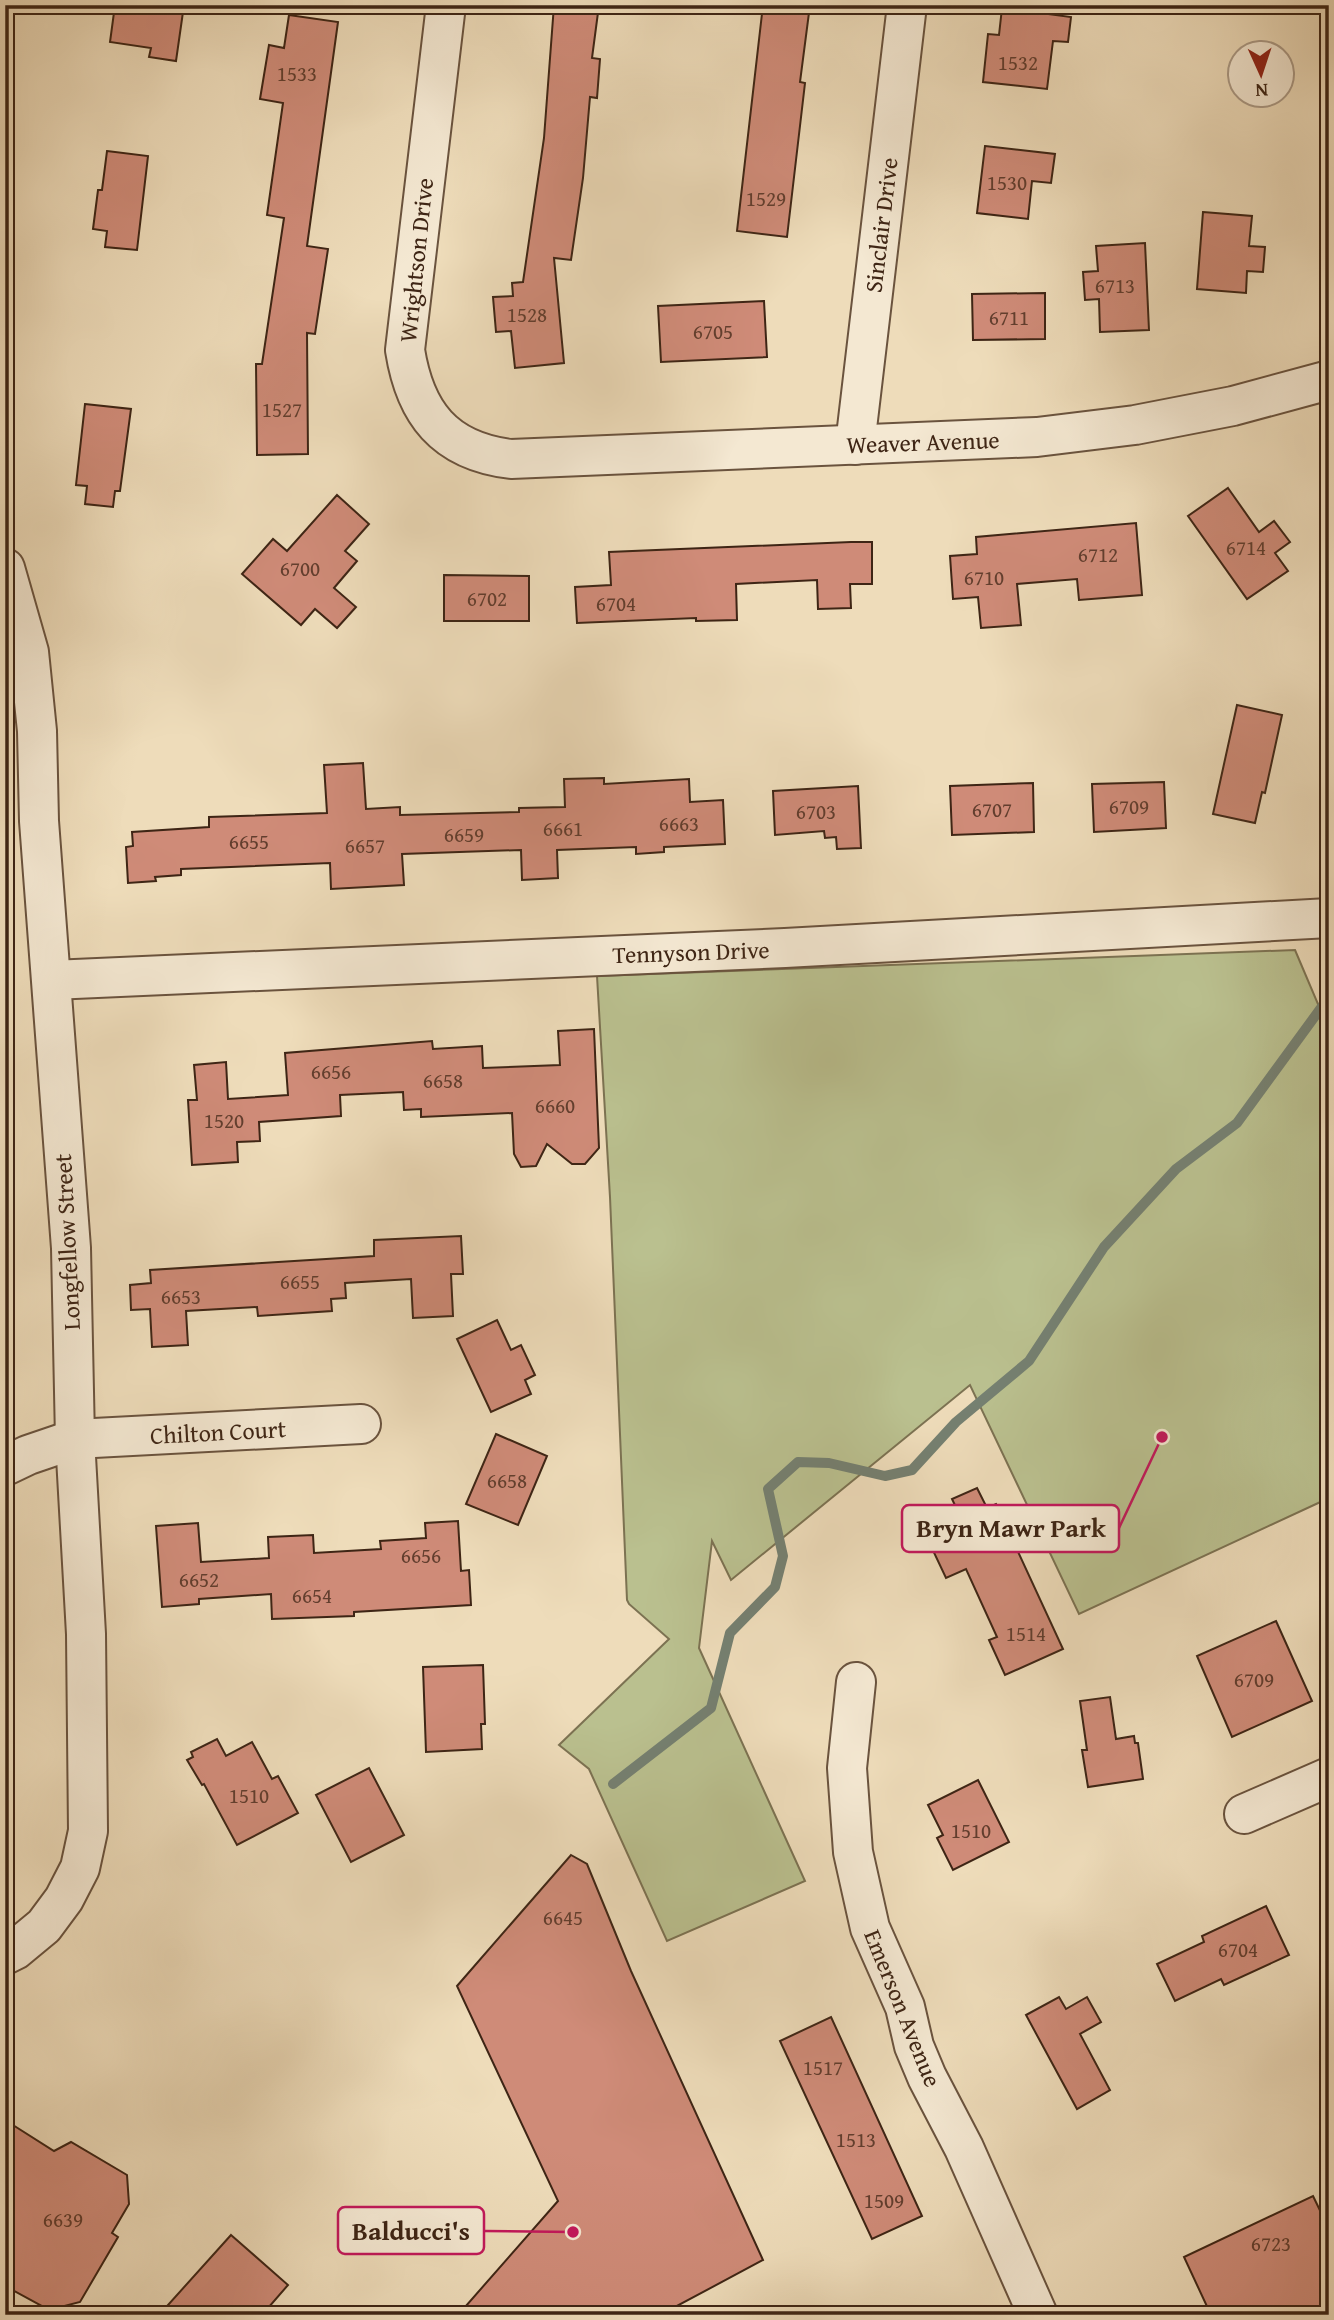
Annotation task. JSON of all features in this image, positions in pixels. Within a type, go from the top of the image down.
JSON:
[{"type":"street","name":"Wrightson Drive","points":[[446,5],[405,350],[410,380],[422,408],[441,430],[466,447],[495,457],[511,459]]},
{"type":"street","name":"Sinclair Drive","points":[[855,445],[907,5]]},
{"type":"street","name":"Weaver Avenue","points":[[511,459],[1037,437],[1135,425],[1233,406],[1329,380]]},
{"type":"street","name":"Longfellow Street","points":[[5,568],[29,652],[37,731],[39,821],[71,1248],[75,1439],[86,1633],[88,1831],[80,1868],[64,1899],[44,1926],[5,1955]]},
{"type":"street","name":"Tennyson Drive","points":[[52,980],[773,949],[1329,918]]},
{"type":"street","name":"Chilton Court","points":[[13,1453],[75,1439],[361,1424]]},
{"type":"street","name":"Emerson Avenue","points":[[856,1682],[847,1768],[853,1852],[870,1928],[905,2007],[914,2046],[964,2148],[1038,2315]]},
{"type":"street","points":[[1244,1814],[1329,1777]]},
{"type":"green space","points":[[1295,950],[1329,1030],[1329,1498],[1079,1614],[970,1385],[731,1580],[712,1541],[699,1648],[805,1881],[667,1941],[589,1769],[559,1745],[669,1639],[627,1600],[610,1197],[597,976]]},
{"type":"building","points":[[115,5],[184,5],[176,61],[149,57],[151,48],[110,42]]},
{"type":"building","points":[[554,5],[599,5],[592,58],[600,59],[597,98],[590,97],[583,178],[571,260],[554,258],[564,363],[515,368],[511,331],[496,332],[493,297],[513,296],[512,283],[523,282],[544,138]]},
{"type":"building","points":[[763,5],[810,5],[800,82],[805,83],[787,237],[737,231]]},
{"type":"building","points":[[1002,8],[1071,17],[1068,42],[1053,41],[1047,89],[983,82],[988,34],[999,35]]},
{"type":"building","points":[[289,15],[338,22],[307,246],[328,249],[315,334],[307,333],[308,454],[257,455],[256,364],[262,364],[284,218],[267,215],[283,103],[260,99],[269,45],[284,48]]},
{"type":"building","points":[[985,146],[1055,154],[1051,183],[1032,181],[1028,219],[977,213]]},
{"type":"building","points":[[107,151],[148,156],[137,250],[105,247],[107,231],[93,229]]},
{"type":"building","points":[[1203,212],[1252,216],[1249,246],[1265,247],[1263,272],[1247,271],[1246,293],[1197,289]]},
{"type":"building","points":[[1145,243],[1149,330],[1100,332],[1099,299],[1085,300],[1083,272],[1098,271],[1096,246]]},
{"type":"building","points":[[1045,293],[1045,339],[973,340],[972,294]]},
{"type":"building","points":[[764,301],[767,357],[661,362],[658,306]]},
{"type":"building","points":[[85,404],[131,409],[120,491],[115,491],[113,507],[85,504],[87,486],[76,485]]},
{"type":"building","points":[[1228,488],[1259,532],[1274,521],[1290,542],[1275,553],[1288,571],[1247,599],[1188,516]]},
{"type":"building","points":[[337,495],[369,524],[345,551],[357,561],[334,588],[356,607],[337,628],[315,609],[301,625],[242,574],[273,539],[287,551]]},
{"type":"building","points":[[1136,523],[1142,595],[1079,600],[1077,579],[1017,584],[1021,625],[981,628],[978,597],[953,599],[950,556],[977,554],[976,537]]},
{"type":"building","points":[[872,542],[872,584],[850,584],[851,608],[818,609],[817,580],[736,584],[737,620],[696,621],[696,618],[577,623],[575,587],[611,585],[609,552]]},
{"type":"building","points":[[444,575],[529,576],[529,621],[444,621]]},
{"type":"building","points":[[1237,705],[1282,715],[1265,793],[1262,792],[1255,823],[1213,814]]},
{"type":"building","points":[[363,763],[366,809],[400,807],[400,815],[519,812],[519,808],[565,807],[564,779],[604,778],[604,784],[689,779],[690,802],[723,800],[725,844],[664,847],[664,852],[636,854],[636,847],[557,850],[558,878],[522,880],[521,850],[402,854],[404,885],[331,889],[330,863],[181,869],[181,875],[155,877],[156,881],[128,883],[126,847],[133,846],[132,832],[209,827],[209,817],[327,813],[324,765]]},
{"type":"building","points":[[1164,782],[1166,828],[1094,832],[1092,784]]},
{"type":"building","points":[[1033,783],[1034,832],[952,835],[950,786]]},
{"type":"building","points":[[858,786],[861,848],[837,849],[836,837],[825,838],[824,831],[775,835],[773,791]]},
{"type":"building","points":[[594,1029],[599,1148],[585,1164],[572,1164],[547,1144],[536,1166],[521,1167],[514,1154],[512,1113],[421,1117],[421,1109],[404,1110],[403,1092],[340,1095],[341,1116],[259,1122],[260,1141],[237,1142],[238,1162],[192,1165],[188,1100],[197,1100],[194,1065],[226,1062],[228,1099],[288,1095],[285,1053],[432,1041],[433,1049],[482,1046],[483,1068],[560,1065],[558,1031]]},
{"type":"building","points":[[461,1236],[463,1274],[451,1274],[453,1316],[413,1318],[411,1279],[345,1283],[346,1298],[331,1299],[332,1311],[258,1316],[257,1307],[186,1311],[188,1345],[152,1347],[150,1309],[131,1310],[130,1285],[151,1283],[150,1270],[374,1256],[374,1240]]},
{"type":"building","points":[[497,1320],[511,1350],[521,1345],[535,1375],[525,1380],[531,1394],[491,1412],[457,1339]]},
{"type":"building","points":[[496,1434],[547,1456],[518,1525],[466,1504]]},
{"type":"building","points":[[977,1488],[987,1508],[996,1504],[1063,1649],[1005,1675],[989,1640],[997,1637],[966,1569],[946,1578],[929,1542],[950,1533],[947,1526],[962,1520],[952,1499]]},
{"type":"building","points":[[458,1521],[461,1571],[469,1570],[471,1605],[354,1612],[354,1616],[272,1619],[271,1594],[199,1599],[199,1604],[162,1607],[156,1526],[198,1523],[201,1562],[269,1558],[268,1537],[313,1535],[314,1553],[381,1549],[380,1541],[426,1538],[425,1523]]},
{"type":"building","points":[[1276,1621],[1312,1701],[1232,1737],[1197,1656]]},
{"type":"building","points":[[483,1665],[485,1724],[481,1724],[482,1749],[426,1752],[423,1667]]},
{"type":"building","points":[[1110,1697],[1116,1739],[1134,1736],[1135,1743],[1138,1743],[1143,1779],[1088,1787],[1082,1750],[1087,1750],[1080,1701]]},
{"type":"building","points":[[217,1739],[226,1756],[252,1742],[272,1779],[278,1776],[298,1813],[237,1845],[204,1784],[202,1785],[187,1760],[193,1757],[191,1752]]},
{"type":"building","points":[[369,1768],[404,1835],[351,1862],[316,1795]]},
{"type":"building","points":[[978,1780],[1009,1842],[953,1870],[937,1838],[943,1835],[928,1805]]},
{"type":"building","points":[[571,1855],[587,1864],[631,1971],[763,2260],[660,2315],[458,2315],[558,2201],[457,1986]]},
{"type":"building","points":[[1266,1906],[1289,1955],[1224,1985],[1221,1979],[1175,2001],[1157,1964],[1204,1942],[1202,1936]]},
{"type":"building","points":[[1059,1997],[1066,2009],[1087,1997],[1101,2022],[1080,2034],[1110,2090],[1077,2109],[1026,2015]]},
{"type":"building","points":[[831,2017],[922,2216],[872,2239],[780,2041]]},
{"type":"building","points":[[5,2120],[54,2151],[71,2142],[127,2175],[129,2204],[112,2233],[118,2237],[80,2302],[49,2310],[5,2286]]},
{"type":"building","points":[[1313,2196],[1329,2229],[1329,2315],[1211,2315],[1184,2257]]},
{"type":"building","points":[[231,2235],[288,2285],[262,2315],[159,2315]]},
{"type":"waterway","points":[[613,1784],[711,1708],[730,1633],[775,1587],[783,1556],[768,1489],[798,1462],[829,1463],[885,1476],[912,1470],[956,1422],[1029,1361],[1104,1247],[1176,1169],[1237,1123],[1329,997]]},
{"type":"place","name":"Bryn Mawr Park","points":[[1162,1437]]},
{"type":"place","name":"Balducci's","points":[[573,2232]]}]
